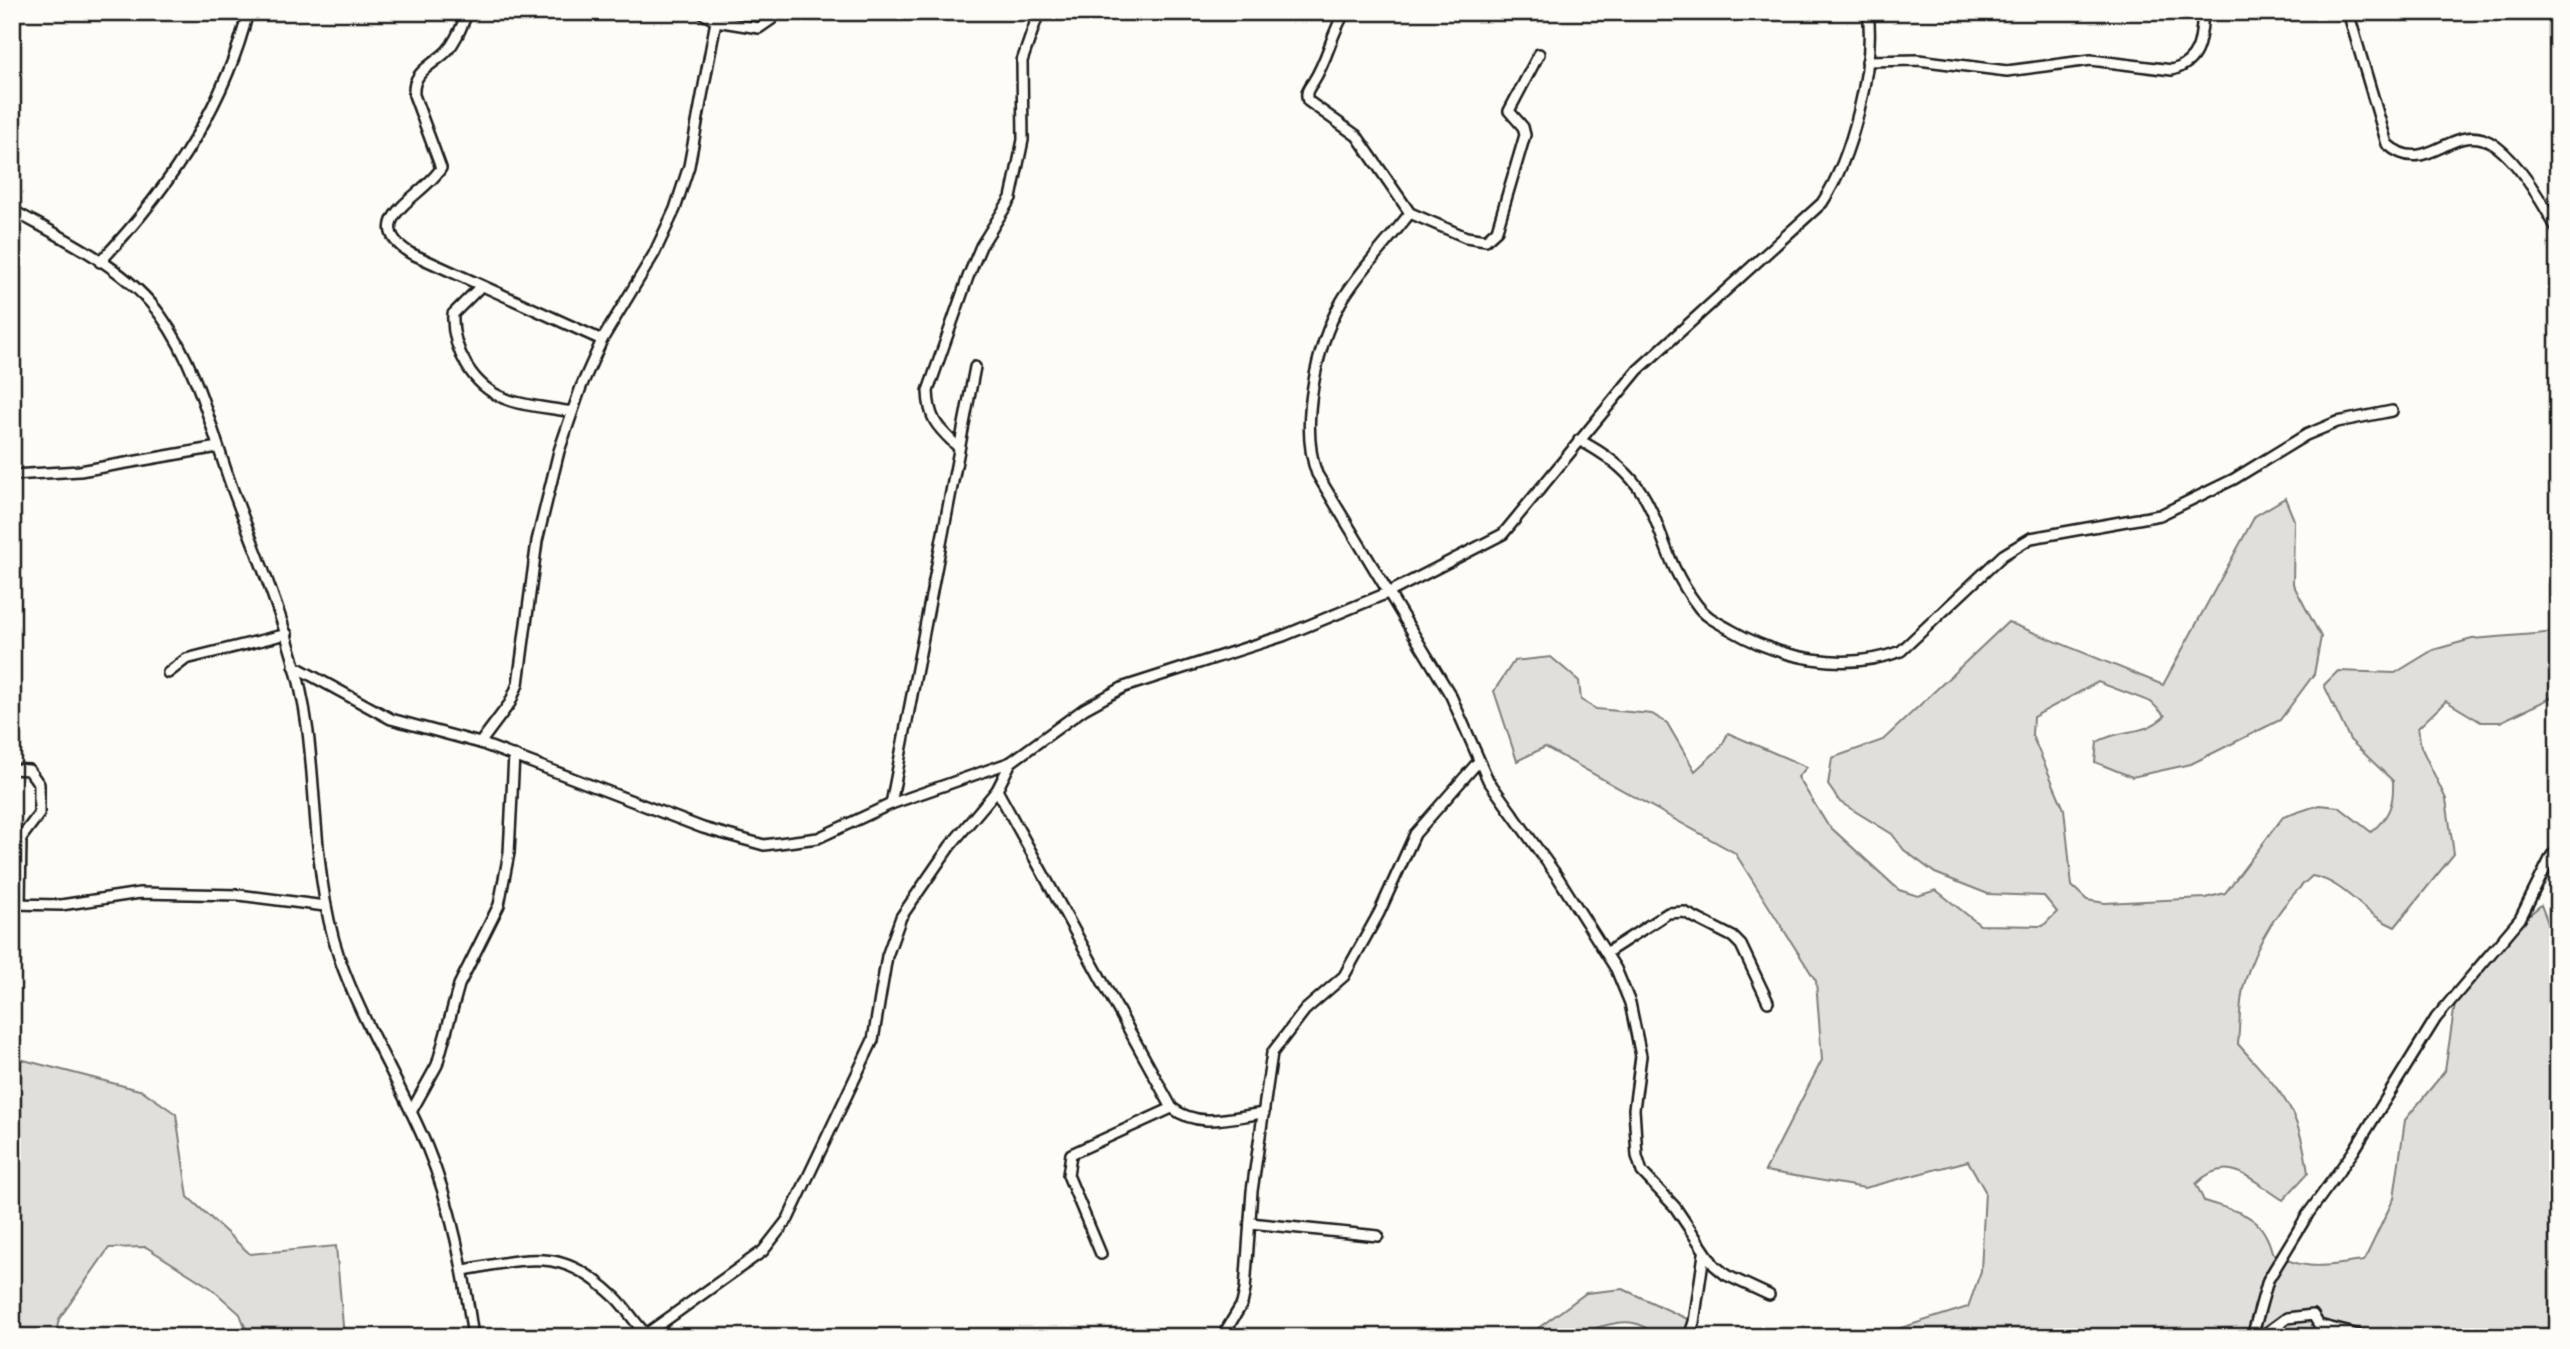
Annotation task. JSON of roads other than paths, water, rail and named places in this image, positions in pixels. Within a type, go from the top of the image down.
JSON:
[{"type":"street","points":[[100,262],[156,198],[184,157],[216,102],[248,12]]},
{"type":"street","points":[[700,12],[716,20],[759,28],[772,19],[774,12]]},
{"type":"street","points":[[960,449],[934,424],[928,411],[928,391],[976,256],[1011,198],[1023,140],[1022,61],[1039,12]]},
{"type":"street","points":[[1345,12],[1335,28],[1326,60],[1306,97],[1325,115],[1357,136],[1410,213],[1466,236],[1486,240],[1492,236],[1524,145],[1523,127],[1509,111],[1539,54]]},
{"type":"street","points":[[294,666],[391,719],[480,743],[703,828],[764,845],[818,838],[891,804],[1011,762],[1084,709],[1124,687],[1283,636],[1390,592],[1503,534],[1637,370],[1822,203],[1836,182],[1842,165],[1867,61],[1868,12]]},
{"type":"street","points":[[1867,61],[1918,60],[2007,71],[2091,60],[2172,70],[2184,67],[2194,58],[2201,37],[2203,12]]},
{"type":"street","points":[[2348,12],[2387,144],[2408,157],[2422,155],[2470,138],[2484,139],[2500,149],[2514,164],[2558,231]]},
{"type":"street","points":[[466,16],[446,52],[413,83],[414,95],[441,168],[396,214],[390,226],[390,236],[395,244],[410,253],[602,340]]},
{"type":"street","points":[[480,743],[510,703],[518,684],[546,494],[572,412],[602,340],[654,254],[675,209],[689,166],[716,20]]},
{"type":"street","points":[[12,210],[134,285],[160,315],[181,349],[198,387],[288,634],[307,729],[325,905],[344,970],[411,1112],[443,1190],[464,1270],[473,1337]]},
{"type":"street","points":[[1410,213],[1342,300],[1324,341],[1308,418],[1308,441],[1317,474],[1451,696],[1478,762],[1507,809],[1557,876],[1606,953],[1630,1003],[1641,1056],[1634,1109],[1639,1165],[1675,1207],[1704,1254],[1726,1275],[1769,1295]]},
{"type":"street","points":[[481,287],[453,314],[453,326],[461,357],[478,383],[490,394],[506,400],[572,412]]},
{"type":"street","points":[[891,804],[975,366]]},
{"type":"street","points":[[1579,440],[1610,457],[1638,484],[1649,500],[1682,580],[1698,607],[1710,619],[1752,642],[1797,656],[1834,661],[1887,656],[1901,650],[2003,555],[2031,538],[2160,515],[2234,479],[2305,435],[2337,422],[2392,411]]},
{"type":"street","points":[[12,475],[80,471],[218,447]]},
{"type":"street","points":[[168,673],[186,659],[288,634]]},
{"type":"street","points":[[411,1112],[437,1065],[458,985],[499,905],[509,853],[514,755]]},
{"type":"street","points":[[464,1270],[523,1259],[550,1260],[572,1265],[594,1279],[618,1300],[645,1336],[763,1251],[788,1219],[873,1040],[887,956],[901,916],[950,846],[997,790],[1011,762]]},
{"type":"street","points":[[1222,1337],[1242,1304],[1269,1062],[1277,1044],[1305,1010],[1344,976],[1379,913],[1415,834],[1478,762]]},
{"type":"street","points":[[12,769],[29,770],[39,784],[39,814],[21,838],[16,904],[61,905],[140,893],[239,895],[325,905]]},
{"type":"street","points":[[997,790],[1172,1108],[1185,1117],[1203,1121],[1264,1112]]},
{"type":"street","points":[[2252,1337],[2268,1280],[2308,1214],[2353,1152],[2436,1018],[2520,919],[2552,855],[2558,851]]},
{"type":"street","points":[[1606,953],[1668,913],[1684,912],[1733,937],[1741,945],[1768,1002]]},
{"type":"street","points":[[1101,1254],[1068,1175],[1071,1154],[1172,1108]]},
{"type":"street","points":[[1250,1223],[1378,1236]]},
{"type":"street","points":[[1689,1337],[1704,1254]]},
{"type":"street","points":[[2261,1337],[2287,1318],[2313,1315],[2319,1325],[2367,1337]]}]
